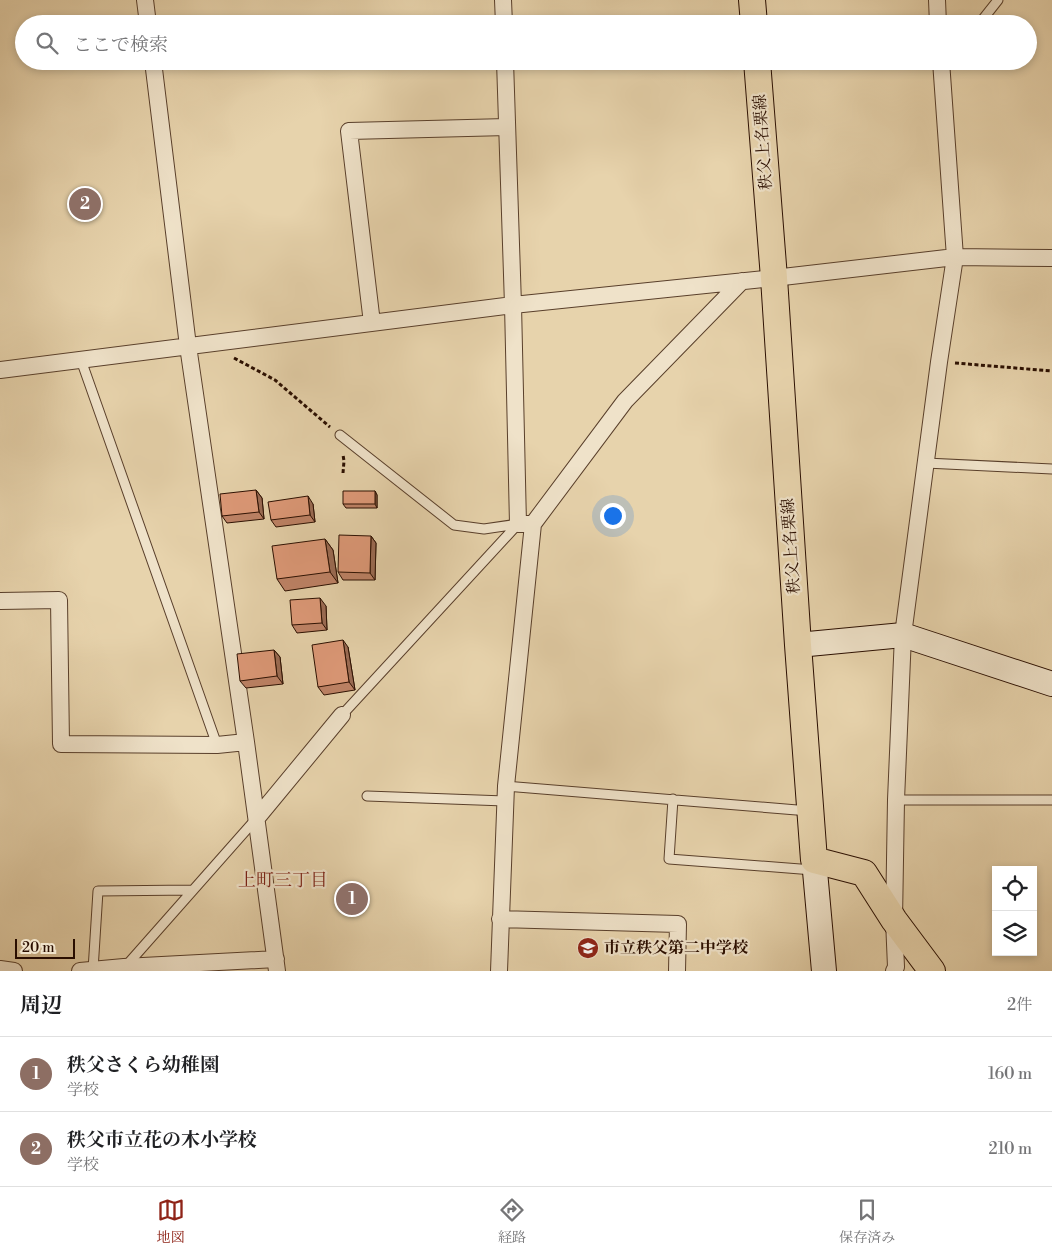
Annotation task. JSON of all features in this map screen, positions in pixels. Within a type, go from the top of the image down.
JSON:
[{"type":"main road","points":[[752,0],[753,15]]},
{"type":"main road","name":"秩父上名栗線","points":[[758,70],[774,278],[814,865]]},
{"type":"main road","points":[[814,865],[864,873],[894,920],[932,971]]},
{"type":"street","points":[[145,0],[147,15]]},
{"type":"street","points":[[503,0],[504,15]]},
{"type":"street","points":[[937,0],[938,15]]},
{"type":"street","points":[[86,970],[124,967],[276,965],[246,742],[188,346],[154,70]]},
{"type":"street","points":[[499,971],[505,793],[525,524],[513,305],[505,70]]},
{"type":"street","points":[[894,971],[896,967],[894,920],[896,800],[903,635],[939,362],[955,257],[942,70]]},
{"type":"street","points":[[372,323],[349,131],[508,127]]},
{"type":"street","points":[[0,370],[513,305],[955,257],[1052,258]]},
{"type":"street","points":[[525,524],[625,401],[742,281]]},
{"type":"street","points":[[0,601],[59,600],[61,744],[217,745],[246,742]]},
{"type":"street","points":[[798,644],[903,635],[1052,684]]},
{"type":"street","points":[[256,818],[342,715]]},
{"type":"street","points":[[814,865],[824,971]]},
{"type":"street","points":[[500,919],[678,924],[677,971]]},
{"type":"street","points":[[0,969],[14,971]]},
{"type":"lane","points":[[986,15],[998,0]]},
{"type":"lane","points":[[80,360],[217,745]]},
{"type":"lane","points":[[340,435],[454,525],[484,529],[525,524]]},
{"type":"lane","points":[[926,463],[1052,469]]},
{"type":"lane","points":[[342,715],[525,524]]},
{"type":"lane","points":[[367,796],[505,793],[673,799],[810,811]]},
{"type":"lane","points":[[673,799],[670,859],[814,865]]},
{"type":"lane","points":[[896,800],[1052,800]]},
{"type":"lane","points":[[124,967],[256,818]]},
{"type":"lane","points":[[86,970],[98,891],[192,890]]},
{"type":"path","points":[[207,344],[274,380],[340,435],[344,461],[343,473]]},
{"type":"path","points":[[939,362],[1052,371]]},
{"type":"building","points":[[256,490],[259,512],[222,516],[220,494]]},
{"type":"building","points":[[343,491],[375,491],[375,504],[343,504]]},
{"type":"building","points":[[308,496],[310,515],[271,520],[268,502]]},
{"type":"building","points":[[339,535],[371,536],[370,573],[338,572]]},
{"type":"building","points":[[325,539],[330,572],[277,579],[272,546]]},
{"type":"building","points":[[320,598],[322,623],[292,625],[290,600]]},
{"type":"building","points":[[343,640],[349,682],[318,687],[312,645]]},
{"type":"building","points":[[274,650],[277,676],[240,681],[237,654]]},
{"type":"place","name":"秩父市立花の木小学校","points":[[85,204]]},
{"type":"place","name":"秩父さくら幼稚園","points":[[352,899]]},
{"type":"place","name":"市立秩父第二中学校","points":[[588,948]]},
{"type":"district","name":"上町三丁目","points":[[283,880]]}]
